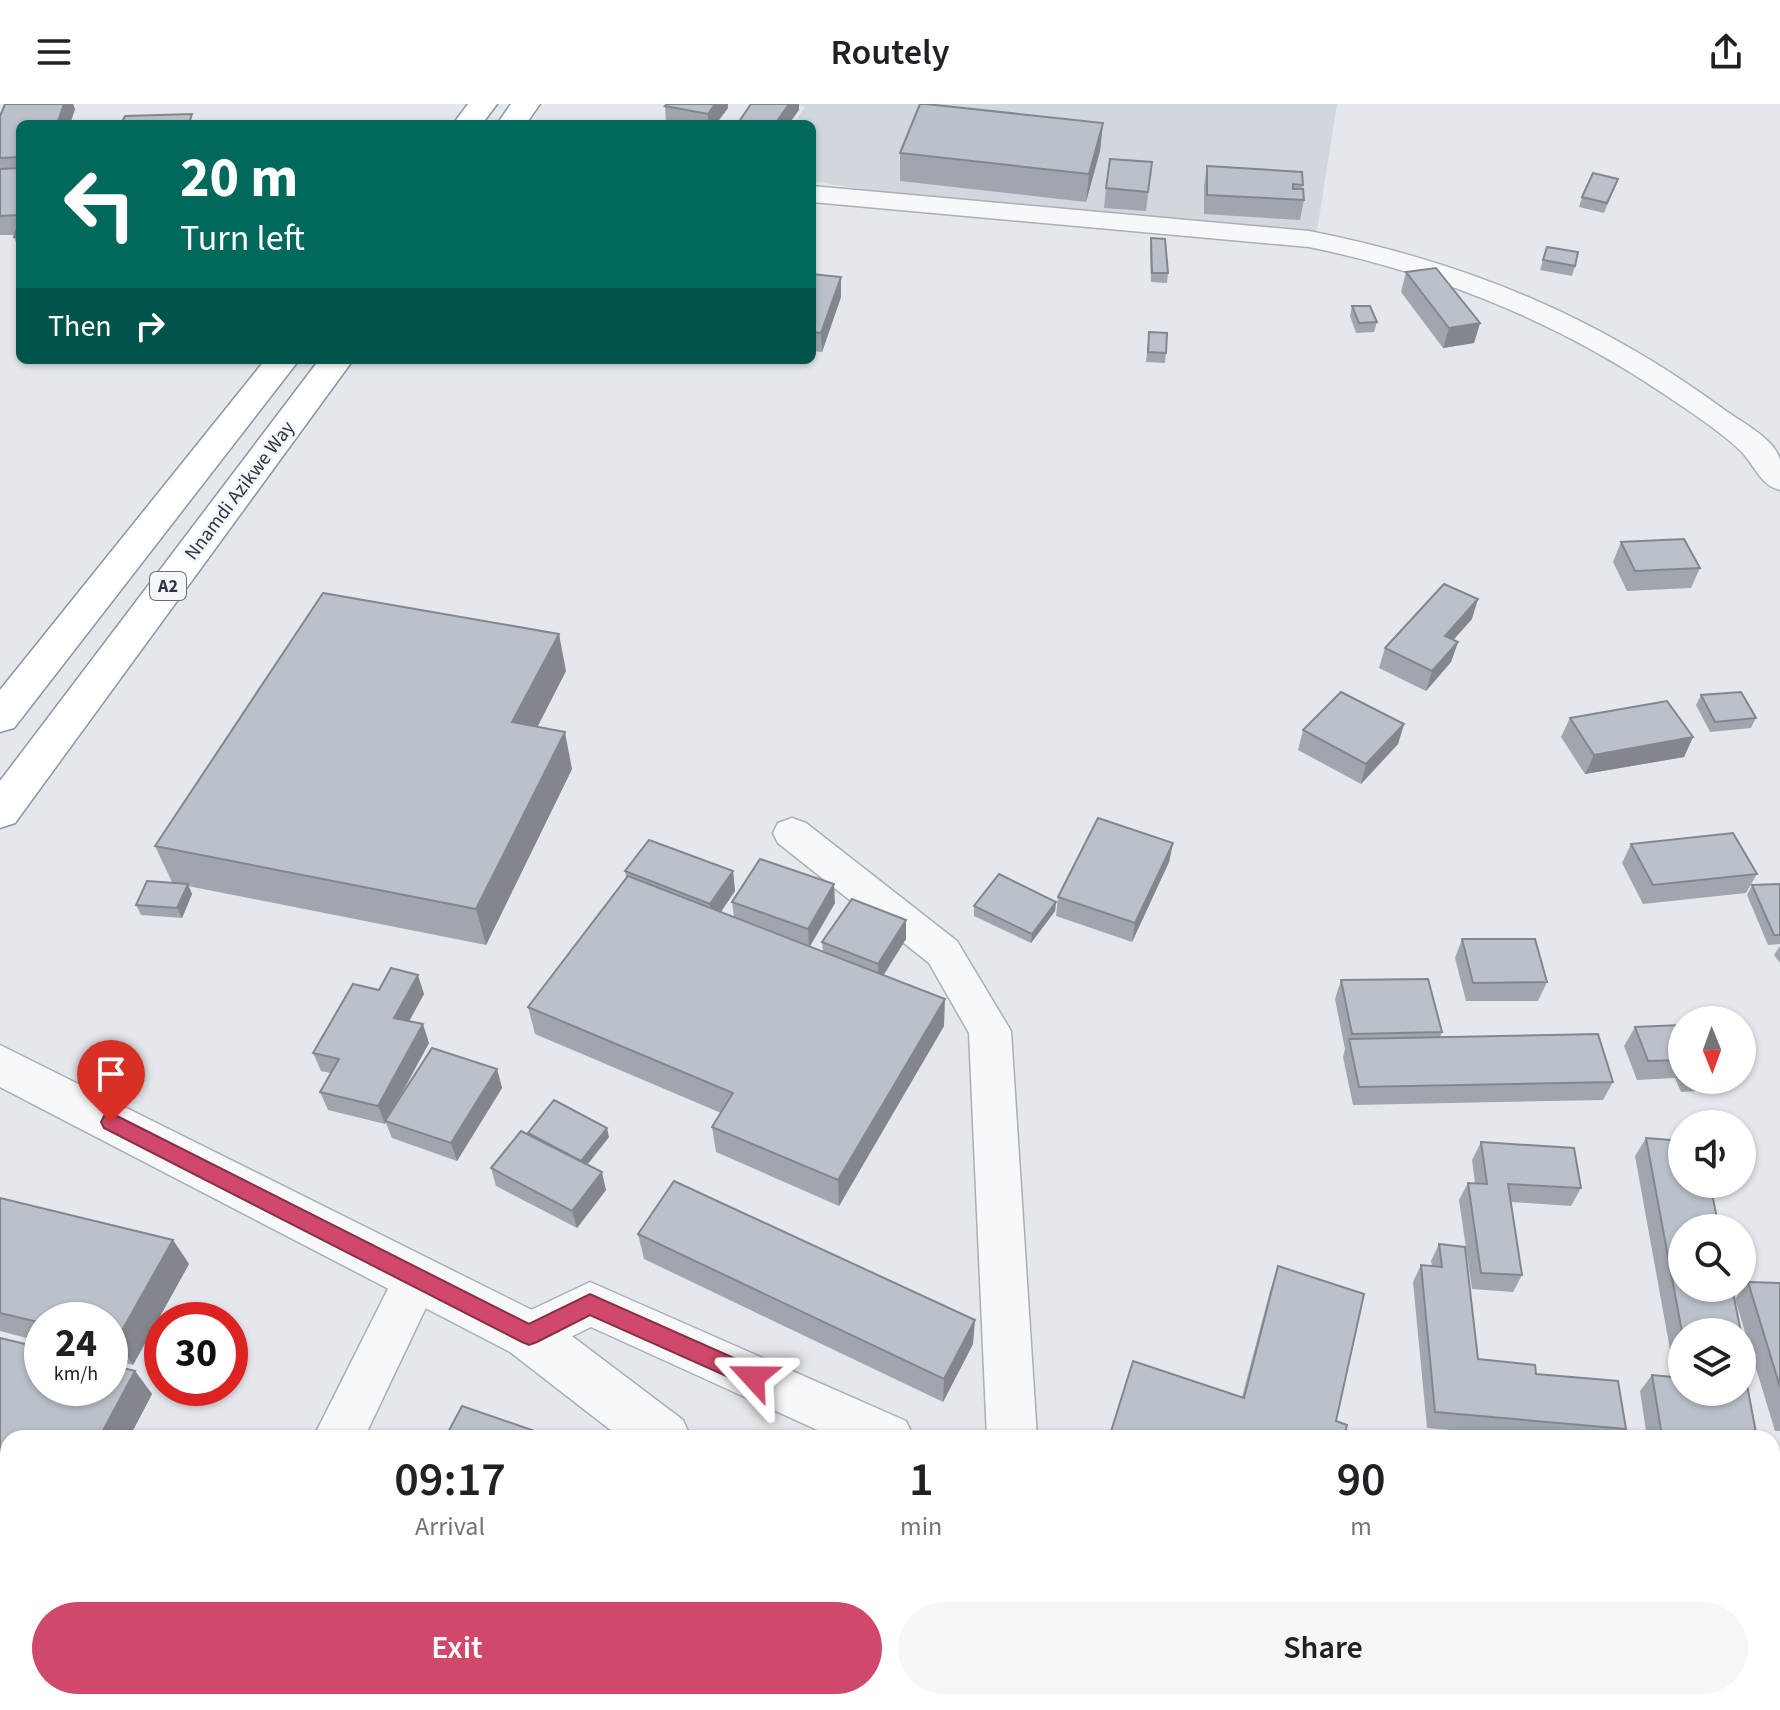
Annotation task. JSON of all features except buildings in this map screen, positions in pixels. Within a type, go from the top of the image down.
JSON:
[{"type":"highway","points":[[470,120],[483,104]]},
{"type":"highway","name":"A2","points":[[0,718],[279,364]]},
{"type":"highway","name":"Nnamdi Azikwe Way","points":[[0,812],[333,364]]},
{"type":"street","points":[[816,194],[1241,231],[1309,239],[1374,252],[1463,279],[1571,326],[1674,387],[1755,447],[1780,480]]},
{"type":"street","points":[[792,833],[943,952],[990,1031],[1012,1430]]},
{"type":"street","points":[[0,1065],[529,1335],[654,1430]]},
{"type":"street","points":[[342,1430],[417,1278]]},
{"type":"street","points":[[529,1335],[590,1304],[871,1430]]},
{"type":"shaded area","points":[[792,104],[1337,104],[1317,231],[941,202],[816,182],[816,120],[797,120],[805,107]]},
{"type":"route","points":[[111,1122],[529,1335],[590,1304],[753,1377]]}]
